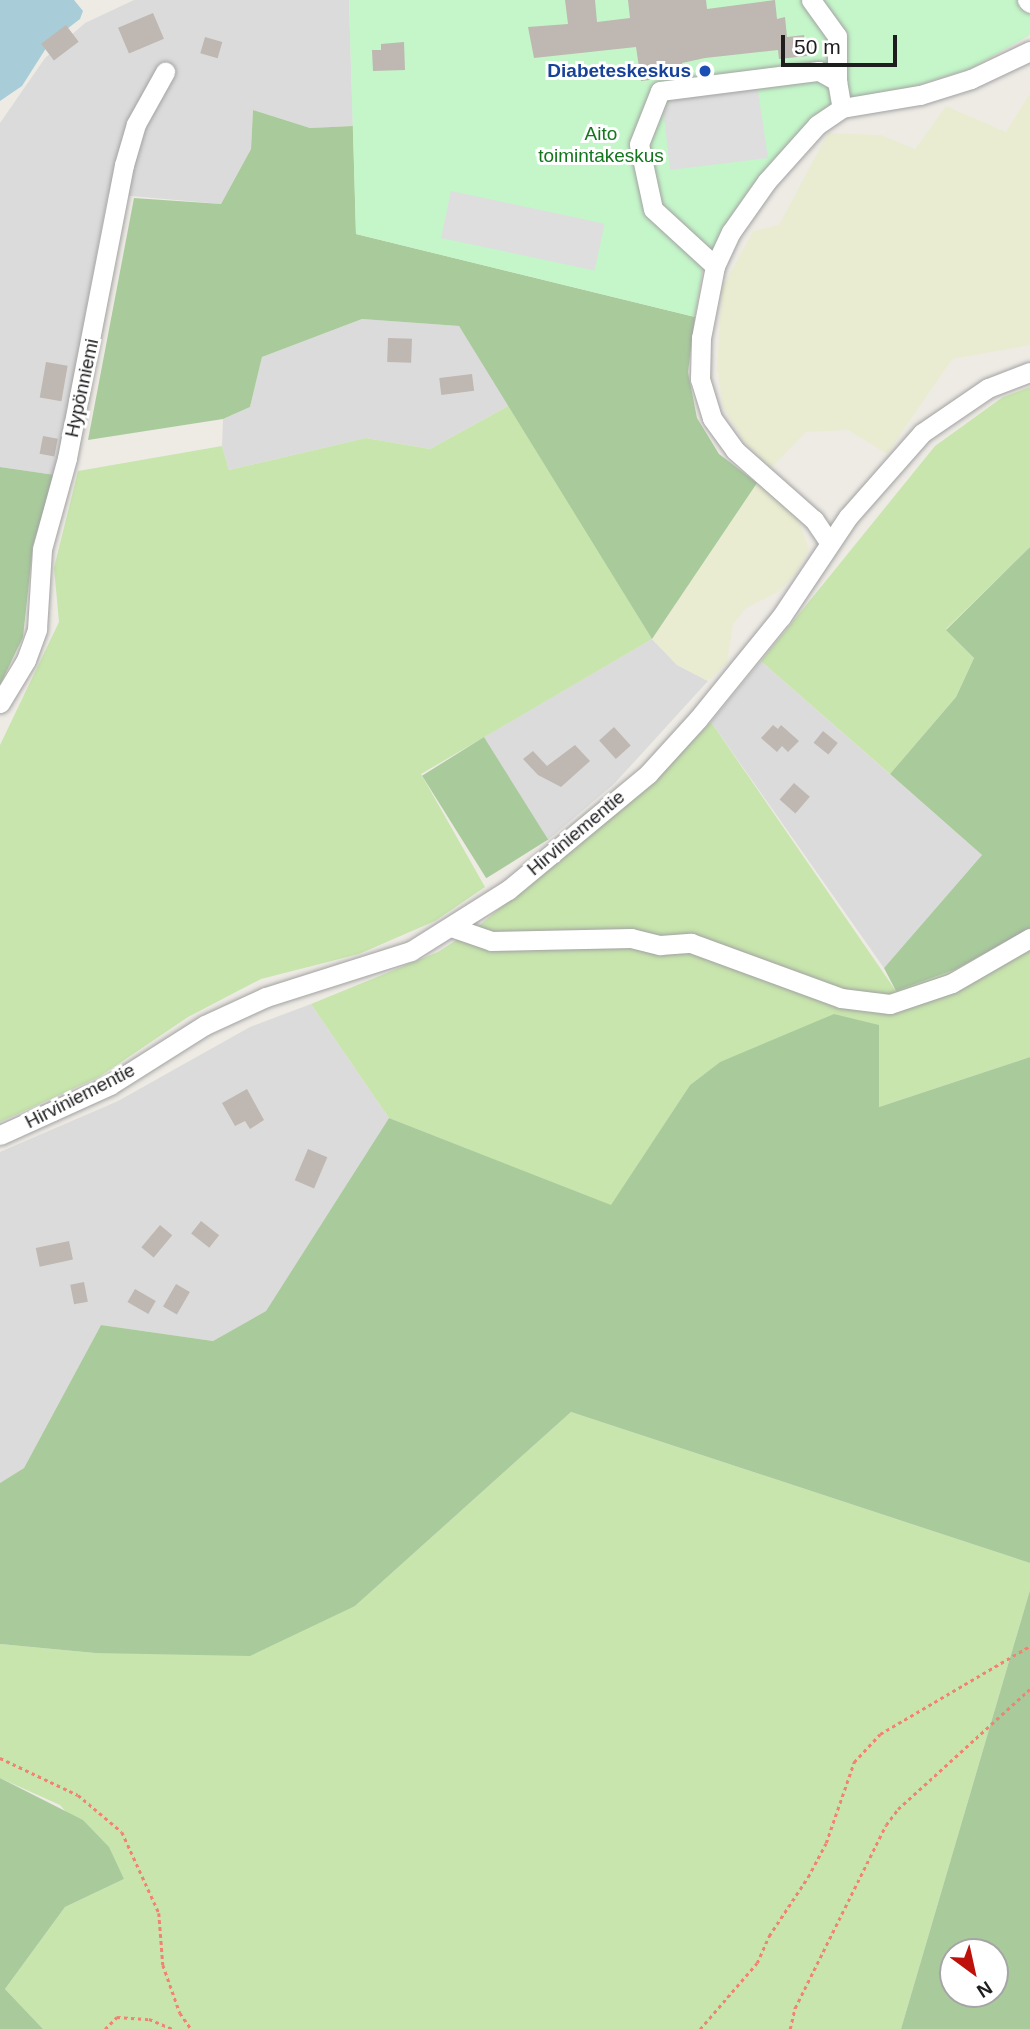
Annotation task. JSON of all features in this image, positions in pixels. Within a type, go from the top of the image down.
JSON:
[{"type":"street","points":[[811,0],[837,36],[837,80],[842,108]]},
{"type":"street","points":[[829,542],[790,497],[735,450],[712,418],[700,379],[701,352],[715,266],[731,232],[767,181],[817,125],[842,108],[920,95],[971,79],[1030,51]]},
{"type":"street","points":[[715,266],[653,209],[639,144],[660,92],[819,71],[837,80]]},
{"type":"street","name":"Hypönniemi","points":[[0,703],[26,660],[37,629],[42,549],[67,458],[124,165],[136,124],[165,72]]},
{"type":"street","name":"Hirviniementie","points":[[0,1135],[110,1085],[205,1025],[266,997],[411,951],[454,928],[508,890],[648,774],[781,617],[829,542],[922,433],[988,388],[1030,372]]},
{"type":"street","points":[[790,497],[844,524]]},
{"type":"street","points":[[454,928],[491,941],[631,938],[660,944],[691,943],[841,998],[890,1004],[953,983],[1030,938]]},
{"type":"path","points":[[700,2029],[757,1964],[769,1936],[808,1877],[826,1843],[854,1762],[880,1734],[1030,1646]]},
{"type":"path","points":[[790,2029],[795,2008],[887,1825],[898,1809],[1030,1689]]},
{"type":"path","points":[[0,1758],[78,1795],[122,1832],[159,1913],[163,1965],[180,2013],[190,2028],[184,2029]]},
{"type":"path","points":[[104,2029],[117,2017],[149,2019],[173,2029]]},
{"type":"shaded area","points":[[134,0],[349,0],[353,126],[310,128],[253,110],[251,149],[221,204],[108,194],[55,475],[0,467],[0,123],[45,58],[85,23]]},
{"type":"shaded area","points":[[757,84],[768,158],[670,170],[663,108],[676,97]]},
{"type":"shaded area","points":[[451,191],[605,224],[595,271],[441,238]]},
{"type":"shaded area","points":[[362,319],[459,326],[510,405],[430,449],[366,438],[229,470],[222,446],[223,419],[250,407],[262,357]]},
{"type":"shaded area","points":[[652,639],[677,665],[708,681],[614,784],[548,840],[484,737]]},
{"type":"shaded area","points":[[761,661],[982,855],[884,968],[711,722]]},
{"type":"shaded area","points":[[311,1004],[389,1118],[266,1311],[213,1341],[101,1325],[24,1468],[0,1483],[0,1152],[118,1101],[250,1027]]},
{"type":"green space","name":"Aito toimintakeskus","points":[[349,0],[1030,0],[1030,35],[972,68],[885,96],[846,99],[723,230],[703,268],[695,317],[356,234]]},
{"type":"green space","points":[[1030,93],[1030,345],[952,359],[887,454],[848,430],[806,432],[771,468],[745,443],[723,407],[717,368],[722,288],[753,231],[779,225],[828,133],[881,135],[915,149],[946,106],[1006,132]]},
{"type":"green space","points":[[253,110],[310,128],[353,126],[356,234],[695,317],[688,372],[697,418],[719,454],[757,483],[652,639],[459,326],[362,319],[262,357],[250,407],[223,419],[88,440],[134,198],[221,204],[251,149]]},
{"type":"green space","points":[[1030,387],[1030,547],[946,629],[974,658],[956,697],[890,774],[761,661],[935,446],[1003,397]]},
{"type":"green space","points":[[510,405],[652,639],[421,774],[485,887],[435,921],[359,954],[261,979],[188,1017],[99,1077],[0,1122],[0,745],[59,622],[54,568],[78,471],[222,446],[229,470],[366,438],[430,449]]},
{"type":"green space","points":[[0,467],[55,475],[33,545],[23,637],[0,685]]},
{"type":"green space","points":[[757,483],[797,517],[809,549],[796,573],[778,592],[746,608],[733,624],[727,663],[708,681],[677,665],[652,639]]},
{"type":"green space","points":[[1030,547],[1030,928],[956,969],[896,991],[884,968],[982,855],[890,774],[956,697],[974,658],[946,630]]},
{"type":"green space","points":[[711,722],[896,991],[956,969],[1030,928],[1030,1057],[879,1107],[879,1025],[720,1062],[690,1085],[611,1206],[389,1118],[311,1004],[438,952],[481,924],[654,780]]},
{"type":"green space","points":[[484,737],[548,840],[486,878],[422,776]]},
{"type":"green space","points":[[834,1014],[879,1025],[879,1107],[1030,1057],[1030,1563],[571,1412],[355,1606],[250,1656],[95,1653],[0,1644],[0,1483],[24,1468],[101,1325],[213,1341],[266,1311],[389,1118],[611,1205],[690,1085],[720,1062]]},
{"type":"green space","points":[[571,1412],[1030,1563],[1030,1590],[901,2029],[43,2029],[5,1989],[65,1907],[124,1879],[60,1805],[0,1778],[0,1644],[95,1653],[355,1606]]},
{"type":"green space","points":[[1030,1590],[1030,2029],[901,2029]]},
{"type":"green space","points":[[0,1778],[83,1820],[109,1847],[124,1879],[65,1907],[5,1989],[43,2029],[0,2029]]},
{"type":"water","points":[[0,0],[74,0],[83,11],[80,19],[50,42],[22,86],[0,101]]},
{"type":"building","name":"Aito toimintakeskus","points":[[565,0],[595,0],[597,22],[630,18],[628,0],[706,0],[707,9],[775,0],[777,19],[785,17],[787,37],[804,35],[807,56],[779,59],[778,50],[705,58],[682,63],[683,76],[641,81],[636,47],[534,58],[528,27],[568,24]]},
{"type":"building","points":[[153,13],[164,39],[129,54],[118,28]]},
{"type":"building","points":[[66,25],[79,42],[54,60],[41,44]]},
{"type":"building","points":[[205,37],[222,42],[218,58],[200,53]]},
{"type":"building","points":[[404,42],[405,70],[373,71],[372,50],[381,50],[381,44]]},
{"type":"building","points":[[388,338],[412,339],[411,363],[387,362]]},
{"type":"building","points":[[46,362],[68,366],[61,401],[40,397]]},
{"type":"building","points":[[472,374],[474,391],[441,395],[439,378]]},
{"type":"building","points":[[43,436],[58,439],[54,457],[40,454]]},
{"type":"building","points":[[773,725],[778,729],[781,725],[799,741],[788,752],[782,746],[777,752],[761,738]]},
{"type":"building","points":[[614,727],[631,746],[616,759],[599,740]]},
{"type":"building","points":[[823,731],[838,743],[828,755],[814,743]]},
{"type":"building","points":[[575,745],[590,761],[561,787],[538,775],[523,759],[533,751],[547,766]]},
{"type":"building","points":[[794,783],[810,797],[795,813],[780,800]]},
{"type":"building","points":[[247,1089],[264,1120],[250,1129],[245,1121],[235,1126],[222,1103]]},
{"type":"building","points":[[308,1149],[327,1157],[314,1189],[295,1180]]},
{"type":"building","points":[[201,1221],[219,1235],[209,1248],[191,1234]]},
{"type":"building","points":[[160,1225],[172,1235],[154,1257],[141,1247]]},
{"type":"building","points":[[69,1241],[73,1260],[40,1267],[36,1248]]},
{"type":"building","points":[[84,1282],[88,1302],[74,1304],[70,1285]]},
{"type":"building","points":[[176,1284],[190,1292],[177,1315],[163,1307]]},
{"type":"building","points":[[135,1289],[156,1301],[148,1314],[128,1302]]},
{"type":"place","name":"Diabeteskeskus","points":[[705,71]]}]
